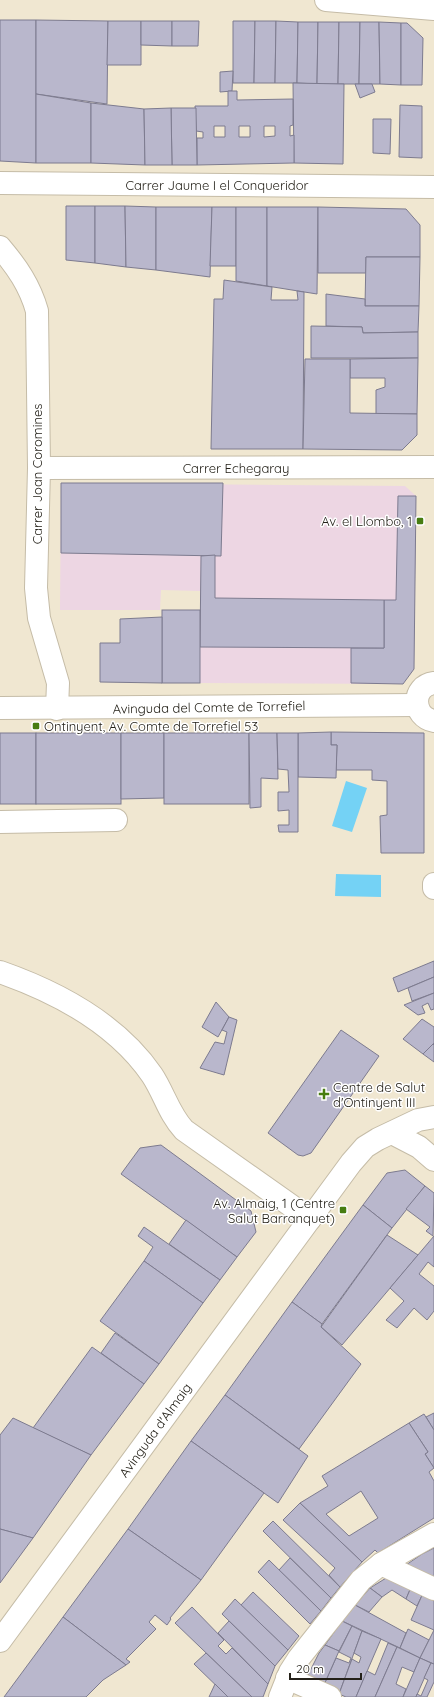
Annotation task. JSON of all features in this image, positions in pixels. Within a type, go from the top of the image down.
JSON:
[{"type":"street","points":[[326,0],[434,8]]},
{"type":"street","name":"Carrer Jaume I el Conqueridor","points":[[0,183],[434,187]]},
{"type":"street","name":"Carrer Joan Coromines","points":[[0,247],[16,266],[27,283],[34,298],[37,311],[38,468],[36,588],[39,618],[58,683],[57,709]]},
{"type":"street","name":"Carrer Echegaray","points":[[38,468],[434,467]]},
{"type":"street","points":[[434,683],[421,689],[417,700],[417,705],[422,715],[434,721]]},
{"type":"street","name":"Avinguda del Comte de Torrefiel","points":[[0,708],[57,709],[417,705]]},
{"type":"street","points":[[0,822],[116,820]]},
{"type":"street","points":[[0,972],[36,987],[66,1002],[90,1015],[117,1035],[133,1050],[153,1076],[175,1120],[184,1130],[310,1219]]},
{"type":"street","points":[[392,1133],[418,1120],[434,1117]]},
{"type":"street","points":[[392,1133],[419,1147],[434,1160]]},
{"type":"street","name":"Avinguda d'Almaig","points":[[0,1641],[351,1162],[364,1147],[392,1133]]},
{"type":"street","points":[[330,1697],[284,1688],[299,1658],[361,1580],[381,1564],[434,1534]]},
{"type":"street","points":[[381,1564],[434,1589]]},
{"type":"shaded area","points":[[61,483],[405,486],[416,496],[414,669],[403,684],[200,683],[200,591],[161,590],[160,610],[60,610]]},
{"type":"water","points":[[346,781],[367,788],[352,832],[332,826]]},
{"type":"water","points":[[336,874],[381,875],[381,897],[335,896]]},
{"type":"building","points":[[0,20],[36,20],[36,163],[0,161]]},
{"type":"building","points":[[36,20],[108,21],[107,104],[36,94]]},
{"type":"building","points":[[108,21],[141,21],[141,65],[107,65]]},
{"type":"building","points":[[141,21],[172,21],[172,46],[141,45]]},
{"type":"building","points":[[172,21],[199,21],[198,46],[172,46]]},
{"type":"building","points":[[233,21],[255,21],[254,83],[233,83]]},
{"type":"building","points":[[255,21],[276,21],[275,83],[254,83]]},
{"type":"building","points":[[276,21],[298,22],[297,83],[275,83]]},
{"type":"building","points":[[298,22],[318,22],[317,84],[297,83]]},
{"type":"building","points":[[318,22],[339,22],[338,84],[317,84]]},
{"type":"building","points":[[339,22],[360,22],[359,84],[338,84]]},
{"type":"building","points":[[360,22],[379,22],[380,84],[359,84]]},
{"type":"building","points":[[379,22],[401,23],[401,85],[380,84]]},
{"type":"building","points":[[401,23],[407,23],[423,38],[422,85],[401,85]]},
{"type":"building","points":[[233,71],[232,91],[220,92],[220,72]]},
{"type":"building","points":[[293,83],[344,84],[343,164],[294,163]]},
{"type":"building","points":[[355,84],[372,84],[375,92],[360,98]]},
{"type":"building","points":[[228,91],[237,91],[237,100],[293,99],[293,125],[290,126],[290,136],[294,135],[294,163],[197,165],[197,138],[203,138],[203,132],[196,131],[195,106],[228,106]],"holes":[[[214,126],[225,126],[225,137],[214,137]],[[239,126],[250,126],[250,137],[239,137]],[[264,126],[275,126],[275,136],[264,137]]]},
{"type":"building","points":[[36,94],[91,103],[91,163],[36,163]]},
{"type":"building","points":[[91,103],[144,109],[145,165],[91,163]]},
{"type":"building","points":[[400,105],[422,106],[422,158],[399,157]]},
{"type":"building","points":[[171,108],[196,108],[197,165],[172,165]]},
{"type":"building","points":[[171,108],[172,165],[145,165],[144,109]]},
{"type":"building","points":[[373,119],[391,119],[390,154],[373,153]]},
{"type":"building","points":[[66,206],[95,206],[95,263],[66,260]]},
{"type":"building","points":[[95,206],[125,206],[126,267],[95,263]]},
{"type":"building","points":[[125,206],[156,207],[156,270],[126,267]]},
{"type":"building","points":[[156,207],[212,207],[210,277],[156,270]]},
{"type":"building","points":[[212,207],[236,207],[236,266],[210,266]]},
{"type":"building","points":[[236,207],[267,207],[267,286],[236,281]]},
{"type":"building","points":[[267,207],[318,207],[317,294],[267,286]]},
{"type":"building","points":[[318,207],[406,209],[420,225],[420,257],[366,257],[366,273],[318,273]]},
{"type":"building","points":[[366,257],[420,257],[419,306],[365,306]]},
{"type":"building","points":[[224,280],[272,287],[271,300],[298,300],[297,291],[304,292],[303,449],[211,449],[214,299],[223,299]]},
{"type":"building","points":[[326,294],[365,299],[365,306],[419,306],[418,332],[363,333],[362,327],[326,326]]},
{"type":"building","points":[[311,326],[362,327],[363,333],[418,332],[418,358],[311,358]]},
{"type":"building","points":[[418,358],[417,414],[376,414],[376,390],[385,387],[385,378],[350,378],[350,359]]},
{"type":"building","points":[[305,359],[350,359],[350,413],[417,414],[417,435],[402,450],[303,449]]},
{"type":"building","points":[[61,483],[223,483],[221,556],[61,553]]},
{"type":"building","points":[[398,496],[416,496],[414,669],[403,684],[351,683],[351,648],[384,648],[384,600],[396,600]]},
{"type":"building","points":[[215,555],[215,598],[384,600],[384,648],[200,647],[201,556]]},
{"type":"building","points":[[162,610],[200,610],[200,683],[162,683]]},
{"type":"building","points":[[162,617],[162,683],[100,682],[100,643],[120,643],[120,619]]},
{"type":"building","points":[[331,732],[424,733],[424,853],[381,853],[380,816],[387,815],[387,781],[372,780],[372,770],[336,770],[337,745],[331,745]]},
{"type":"building","points":[[331,732],[331,745],[337,745],[336,778],[298,777],[298,733]]},
{"type":"building","points":[[0,733],[36,733],[36,804],[0,804]]},
{"type":"building","points":[[36,733],[121,733],[121,804],[36,804]]},
{"type":"building","points":[[121,733],[164,733],[164,798],[121,799]]},
{"type":"building","points":[[164,733],[249,733],[249,804],[164,804]]},
{"type":"building","points":[[249,733],[277,733],[278,779],[261,778],[261,807],[250,808]]},
{"type":"building","points":[[277,733],[298,733],[298,832],[279,832],[278,825],[289,825],[289,810],[278,811],[278,792],[289,792],[288,770],[278,769]]},
{"type":"building","points":[[434,961],[434,977],[398,992],[393,978]]},
{"type":"building","points":[[434,977],[434,993],[412,1001],[408,988]]},
{"type":"building","points":[[434,993],[434,1009],[431,1010],[428,1003],[422,1006],[425,1013],[418,1015],[404,1005]]},
{"type":"building","points":[[216,1002],[229,1017],[218,1037],[202,1027]]},
{"type":"building","points":[[229,1017],[237,1020],[224,1075],[200,1068],[215,1042],[224,1044],[227,1032],[222,1030]]},
{"type":"building","points":[[422,1019],[434,1027],[434,1043],[423,1054],[403,1039]]},
{"type":"building","name":"Centre de Salut d'Ontinyent III","points":[[341,1030],[379,1056],[311,1153],[303,1156],[298,1155],[268,1133]]},
{"type":"building","points":[[433,1044],[434,1045],[434,1062],[423,1054]]},
{"type":"building","points":[[161,1145],[251,1211],[256,1232],[237,1257],[121,1174],[140,1148]]},
{"type":"building","points":[[405,1170],[425,1186],[392,1228],[363,1205],[387,1173]]},
{"type":"building","points":[[425,1186],[434,1193],[433,1236],[426,1231],[430,1227],[406,1209]]},
{"type":"building","points":[[363,1205],[392,1228],[322,1324],[292,1302]]},
{"type":"building","points":[[186,1220],[237,1257],[220,1280],[169,1244]]},
{"type":"building","points":[[144,1227],[220,1280],[203,1303],[144,1261],[153,1247],[138,1236]]},
{"type":"building","points":[[387,1235],[418,1255],[342,1345],[321,1327]]},
{"type":"building","points":[[434,1236],[434,1267],[428,1262],[419,1274],[434,1286],[434,1311],[427,1320],[414,1308],[397,1328],[386,1320],[404,1301],[390,1288]]},
{"type":"building","points":[[144,1261],[203,1303],[159,1364],[100,1321]]},
{"type":"building","points":[[292,1302],[322,1324],[321,1327],[361,1364],[299,1449],[225,1395]]},
{"type":"building","points":[[115,1333],[159,1364],[144,1384],[101,1353]]},
{"type":"building","points":[[92,1347],[144,1384],[91,1455],[33,1428]]},
{"type":"building","points":[[225,1395],[308,1456],[278,1503],[191,1441]]},
{"type":"building","points":[[434,1413],[434,1430],[426,1417]]},
{"type":"building","points":[[424,1414],[434,1430],[434,1468],[425,1454],[428,1452],[409,1423]]},
{"type":"building","points":[[13,1418],[91,1455],[33,1538],[0,1529],[0,1435]]},
{"type":"building","points":[[409,1423],[428,1452],[425,1454],[434,1468],[429,1472],[434,1481],[434,1518],[378,1553],[375,1550],[362,1562],[300,1503],[328,1486],[322,1476]],"holes":[[[361,1491],[378,1518],[349,1536],[326,1514]]]},
{"type":"building","points":[[191,1441],[264,1493],[201,1580],[128,1529]]},
{"type":"building","points":[[300,1503],[362,1562],[340,1587],[329,1575],[335,1568],[283,1520]]},
{"type":"building","points":[[273,1521],[340,1587],[331,1598],[263,1531]]},
{"type":"building","points":[[0,1529],[33,1538],[0,1583]]},
{"type":"building","points":[[128,1529],[201,1580],[170,1618],[171,1619],[167,1625],[155,1615],[149,1622],[156,1629],[126,1659],[130,1662],[126,1665],[63,1617]]},
{"type":"building","points":[[434,1548],[434,1580],[406,1565],[422,1554]]},
{"type":"building","points":[[290,1558],[331,1598],[321,1611],[279,1570]]},
{"type":"building","points":[[269,1560],[321,1611],[310,1624],[258,1572]]},
{"type":"building","points":[[391,1575],[412,1585],[406,1599],[392,1590],[382,1597],[370,1588]]},
{"type":"building","points":[[412,1585],[424,1591],[417,1606],[406,1599]]},
{"type":"building","points":[[370,1588],[382,1597],[369,1612],[355,1605]]},
{"type":"building","points":[[424,1591],[434,1596],[434,1630],[411,1620]]},
{"type":"building","points":[[253,1592],[299,1636],[288,1650],[241,1605]]},
{"type":"building","points":[[235,1599],[288,1650],[275,1666],[222,1614]]},
{"type":"building","points":[[355,1605],[406,1633],[400,1648],[342,1621]]},
{"type":"building","points":[[192,1607],[224,1640],[218,1646],[226,1654],[232,1648],[268,1684],[263,1697],[252,1697],[175,1623]]},
{"type":"building","points":[[63,1617],[126,1665],[103,1680],[86,1697],[4,1697]]},
{"type":"building","points":[[229,1621],[275,1666],[268,1684],[218,1633]]},
{"type":"building","points":[[342,1621],[352,1626],[339,1651],[325,1645]]},
{"type":"building","points":[[352,1626],[362,1631],[339,1694],[323,1687],[336,1658],[349,1663],[351,1658],[339,1652]]},
{"type":"building","points":[[408,1629],[429,1640],[420,1658],[400,1648]]},
{"type":"building","points":[[434,1630],[434,1664],[420,1658]]},
{"type":"building","points":[[362,1631],[381,1639],[356,1697],[346,1697],[339,1694],[352,1659],[359,1663],[361,1657],[354,1653]]},
{"type":"building","points":[[388,1643],[397,1647],[375,1697],[356,1697],[367,1671],[375,1675]]},
{"type":"building","points":[[325,1645],[339,1651],[323,1687],[306,1679],[319,1653]]},
{"type":"building","points":[[397,1647],[420,1658],[414,1672],[402,1667],[396,1684],[406,1689],[403,1697],[375,1697]]},
{"type":"building","points":[[206,1653],[252,1697],[228,1697],[194,1664]]},
{"type":"building","points":[[420,1658],[431,1663],[416,1697],[403,1697]]},
{"type":"building","points":[[431,1663],[434,1664],[434,1682],[427,1697],[416,1697],[417,1694],[421,1696],[428,1680],[424,1678]]},
{"type":"building","points":[[215,1684],[228,1697],[209,1697]]},
{"type":"place","name":"Av. el Llombo, 1","points":[[420,521]]},
{"type":"place","name":"Ontinyent, Av. Comte de Torrefiel 53","points":[[36,726]]},
{"type":"place","name":"Centre de Salut d'Ontinyent III","points":[[324,1094]]},
{"type":"place","name":"Av. Almaig, 1 (Centre Salut Barranquet)","points":[[343,1210]]}]
